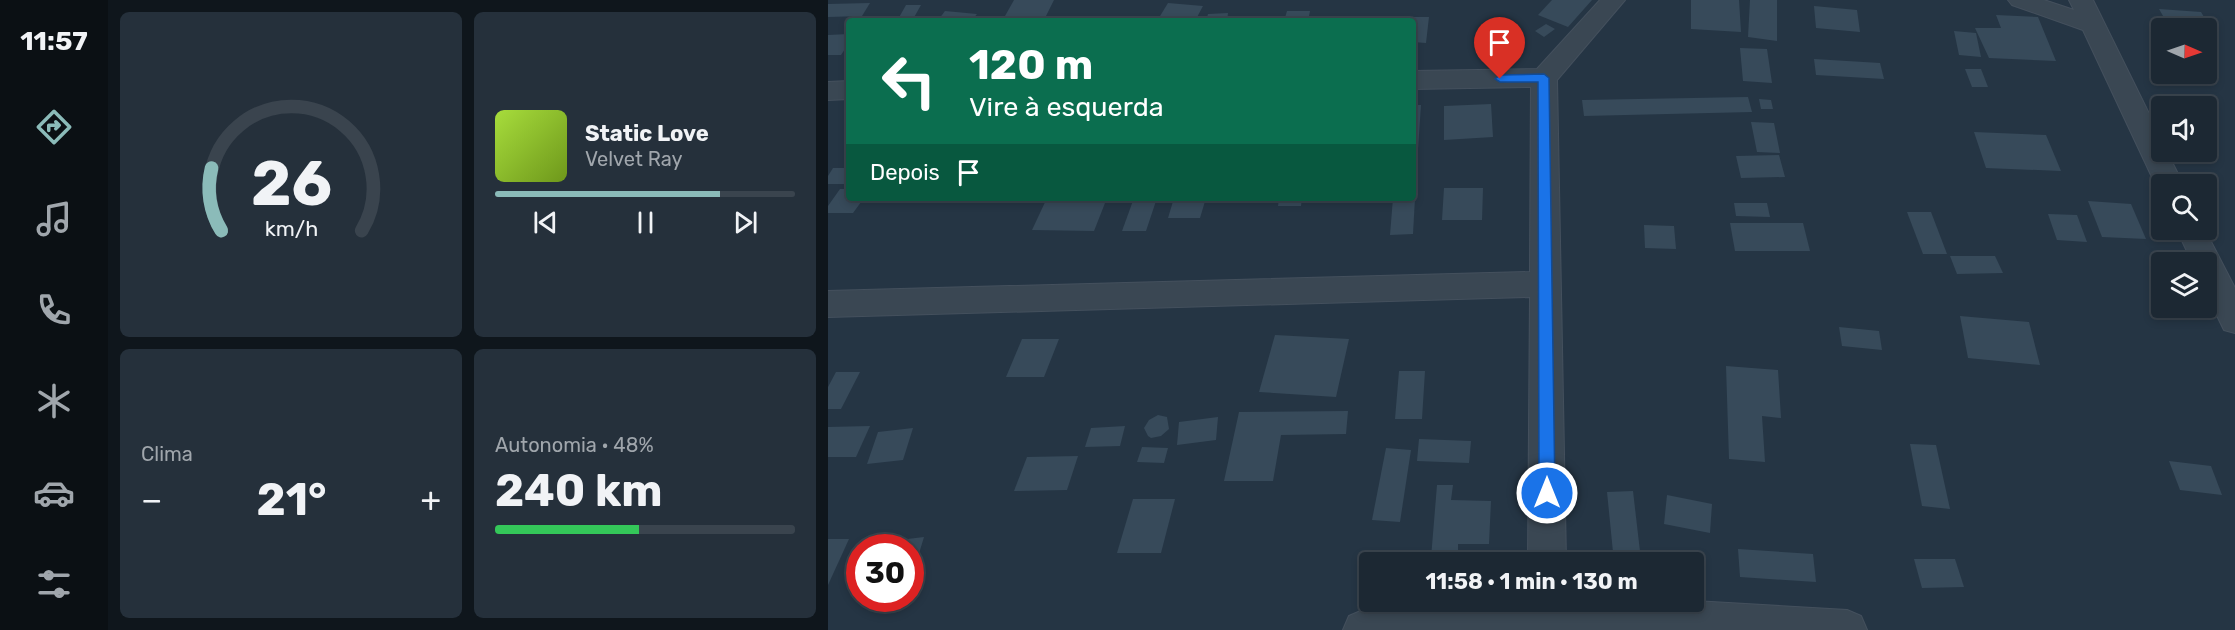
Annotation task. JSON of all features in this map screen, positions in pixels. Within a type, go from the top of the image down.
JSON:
[{"type":"street","points":[[1547,552],[1544,78],[1614,0]]},
{"type":"street","points":[[2020,0],[2091,24]]},
{"type":"street","points":[[2081,0],[2164,174]]},
{"type":"street","points":[[1416,80],[1544,78]]},
{"type":"street","points":[[828,91],[846,90]]},
{"type":"street","points":[[2196,240],[2235,321]]},
{"type":"street","points":[[828,304],[1546,284]]},
{"type":"street","points":[[1363,630],[1501,612]]},
{"type":"street","points":[[1622,612],[1847,630]]},
{"type":"building","points":[[1014,0],[1054,0],[1046,16],[1005,16]]},
{"type":"building","points":[[1552,0],[1592,0],[1568,27],[1538,15]]},
{"type":"building","points":[[1691,0],[1739,0],[1741,32],[1691,29]]},
{"type":"building","points":[[1750,0],[1777,0],[1777,41],[1748,37]]},
{"type":"building","points":[[870,3],[862,16],[828,17],[828,4]]},
{"type":"building","points":[[1168,3],[1203,6],[1197,18],[1159,18]]},
{"type":"building","points":[[906,5],[921,5],[914,18],[899,18]]},
{"type":"building","points":[[1814,6],[1857,10],[1860,32],[1816,28]]},
{"type":"building","points":[[2159,9],[2201,12],[2205,18],[2164,18]]},
{"type":"building","points":[[945,11],[977,14],[974,18],[940,18]]},
{"type":"building","points":[[1287,11],[1310,11],[1309,18],[1285,18]]},
{"type":"building","points":[[1228,13],[1227,18],[1207,18],[1208,14]]},
{"type":"building","points":[[1996,15],[2038,17],[2056,61],[1989,58],[1975,28],[2001,28]]},
{"type":"building","points":[[1429,17],[1426,43],[1416,42],[1416,18],[1410,18]]},
{"type":"building","points":[[1546,24],[1555,29],[1544,37],[1535,31]]},
{"type":"building","points":[[1954,31],[1976,33],[1981,57],[1959,55]]},
{"type":"building","points":[[846,34],[846,48],[841,55],[828,55],[828,35]]},
{"type":"building","points":[[1740,48],[1767,49],[1772,83],[1743,81]]},
{"type":"building","points":[[1814,59],[1880,63],[1884,79],[1816,75]]},
{"type":"building","points":[[1965,69],[1981,69],[1988,87],[1972,87]]},
{"type":"building","points":[[1748,97],[1752,112],[1584,116],[1582,100]]},
{"type":"building","points":[[1759,99],[1771,100],[1773,109],[1761,109]]},
{"type":"building","points":[[1491,104],[1493,137],[1444,140],[1444,106]]},
{"type":"building","points":[[1416,105],[1421,105],[1417,164]]},
{"type":"building","points":[[1751,122],[1774,123],[1780,153],[1757,152]]},
{"type":"building","points":[[1974,132],[2046,135],[2061,171],[1986,168]]},
{"type":"building","points":[[1779,155],[1785,177],[1741,178],[1736,156]]},
{"type":"building","points":[[833,168],[846,168],[846,184],[828,184],[828,176]]},
{"type":"building","points":[[1444,188],[1483,188],[1482,220],[1442,220]]},
{"type":"building","points":[[840,189],[846,189],[846,201],[862,201],[853,213],[828,213],[828,206]]},
{"type":"building","points":[[1046,201],[1106,201],[1094,231],[1032,230]]},
{"type":"building","points":[[1133,201],[1156,201],[1146,231],[1122,231]]},
{"type":"building","points":[[1173,201],[1205,201],[1200,218],[1168,218]]},
{"type":"building","points":[[1279,201],[1302,201],[1301,206],[1278,206]]},
{"type":"building","points":[[1393,201],[1415,201],[1413,234],[1390,235]]},
{"type":"building","points":[[2088,201],[2131,204],[2146,239],[2102,237]]},
{"type":"building","points":[[1734,203],[1767,203],[1770,217],[1736,216]]},
{"type":"building","points":[[1907,212],[1931,212],[1947,254],[1923,254]]},
{"type":"building","points":[[2048,214],[2077,215],[2087,242],[2057,240]]},
{"type":"building","points":[[1730,223],[1803,223],[1810,251],[1735,251]]},
{"type":"building","points":[[1644,225],[1674,226],[1676,249],[1645,248]]},
{"type":"building","points":[[1950,256],[1995,256],[2003,273],[1957,274]]},
{"type":"building","points":[[1960,316],[2029,322],[2040,365],[1968,358]]},
{"type":"building","points":[[1839,327],[1879,331],[1882,350],[1842,346]]},
{"type":"building","points":[[1275,335],[1349,339],[1336,397],[1259,392]]},
{"type":"building","points":[[1022,339],[1059,339],[1044,377],[1006,377]]},
{"type":"building","points":[[1726,366],[1778,370],[1781,418],[1762,416],[1765,462],[1729,459]]},
{"type":"building","points":[[1399,371],[1425,371],[1422,419],[1395,419]]},
{"type":"building","points":[[836,372],[860,372],[841,409],[828,409],[828,387]]},
{"type":"building","points":[[1348,411],[1346,434],[1281,435],[1273,481],[1224,481],[1239,412]]},
{"type":"building","points":[[1158,415],[1167,417],[1169,429],[1161,436],[1151,438],[1144,428],[1149,420]]},
{"type":"building","points":[[1218,417],[1216,440],[1177,445],[1179,422]]},
{"type":"building","points":[[870,426],[856,457],[828,457],[828,427]]},
{"type":"building","points":[[1125,426],[1120,446],[1085,447],[1091,428]]},
{"type":"building","points":[[913,428],[903,460],[867,464],[878,432]]},
{"type":"building","points":[[1419,439],[1471,441],[1469,463],[1417,461]]},
{"type":"building","points":[[1910,444],[1936,445],[1950,509],[1922,506]]},
{"type":"building","points":[[1142,447],[1168,448],[1164,463],[1137,462]]},
{"type":"building","points":[[1386,448],[1411,450],[1400,522],[1372,520]]},
{"type":"building","points":[[1078,456],[1067,490],[1014,491],[1027,457]]},
{"type":"building","points":[[2169,461],[2211,466],[2222,495],[2180,490]]},
{"type":"building","points":[[1437,485],[1453,485],[1451,500],[1491,501],[1489,544],[1458,544],[1458,552],[1431,552]]},
{"type":"building","points":[[1633,491],[1640,552],[1613,552],[1607,492]]},
{"type":"building","points":[[1667,495],[1712,504],[1710,533],[1664,524]]},
{"type":"building","points":[[1133,499],[1175,499],[1161,553],[1117,553]]},
{"type":"building","points":[[828,539],[846,539],[846,546],[828,585]]},
{"type":"building","points":[[1738,549],[1813,554],[1816,582],[1740,577]]},
{"type":"building","points":[[1914,559],[1955,559],[1964,587],[1922,588]]},
{"type":"route","points":[[1500,79],[1544,78],[1547,493]]}]
